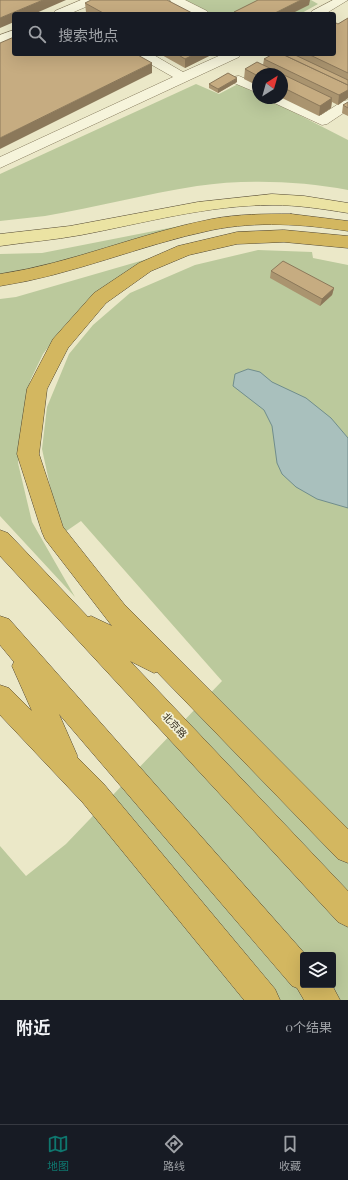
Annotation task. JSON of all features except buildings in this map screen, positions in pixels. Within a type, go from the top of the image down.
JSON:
[{"type":"highway","points":[[0,280],[69,266],[196,228],[227,223],[282,219],[348,226]]},
{"type":"highway","points":[[348,242],[284,236],[237,238],[184,250],[145,267],[100,298],[60,344],[38,390],[28,454],[53,532],[115,612],[348,849]]},
{"type":"highway","name":"北京路","points":[[0,540],[348,912]]},
{"type":"highway","points":[[74,618],[176,673]]},
{"type":"highway","points":[[0,627],[300,972]]},
{"type":"highway","points":[[17,646],[70,767]]},
{"type":"highway","points":[[0,697],[70,767],[93,793],[264,1000]]},
{"type":"highway","points":[[314,988],[324,1000]]},
{"type":"main road","points":[[0,240],[56,234],[162,213],[224,203],[254,200],[296,200],[348,208]]},
{"type":"lane","points":[[69,12],[90,0]]},
{"type":"lane","points":[[176,0],[199,12]]},
{"type":"lane","points":[[320,12],[342,0]]},
{"type":"lane","points":[[0,40],[12,35]]},
{"type":"lane","points":[[146,56],[183,78]]},
{"type":"lane","points":[[0,163],[230,56]]},
{"type":"lane","points":[[239,80],[252,87]]},
{"type":"lane","points":[[287,104],[322,121],[348,104]]},
{"type":"lane","points":[[333,114],[348,121]]},
{"type":"green space","points":[[185,0],[311,0],[318,4],[304,12],[208,12]]},
{"type":"green space","points":[[196,84],[219,94],[238,84],[252,91],[252,104],[278,104],[348,140],[348,190],[292,183],[235,182],[197,186],[45,216],[0,221],[0,174]]},
{"type":"green space","points":[[205,221],[122,247],[0,278],[0,254],[42,253]]},
{"type":"green space","points":[[258,250],[312,252],[313,258],[348,265],[348,1000],[0,1000],[0,846],[26,876],[66,844],[222,681],[81,521],[65,532],[52,495],[42,449],[47,407],[69,354],[93,325],[130,293],[195,265]]},
{"type":"green space","points":[[175,251],[99,294],[66,324],[43,354],[30,381],[18,463],[32,522],[75,597],[0,516],[0,299],[16,297]]},
{"type":"water","points":[[248,369],[260,372],[272,382],[306,398],[331,418],[348,438],[348,508],[317,499],[296,487],[282,474],[277,463],[272,426],[264,410],[233,386],[235,374]]}]
